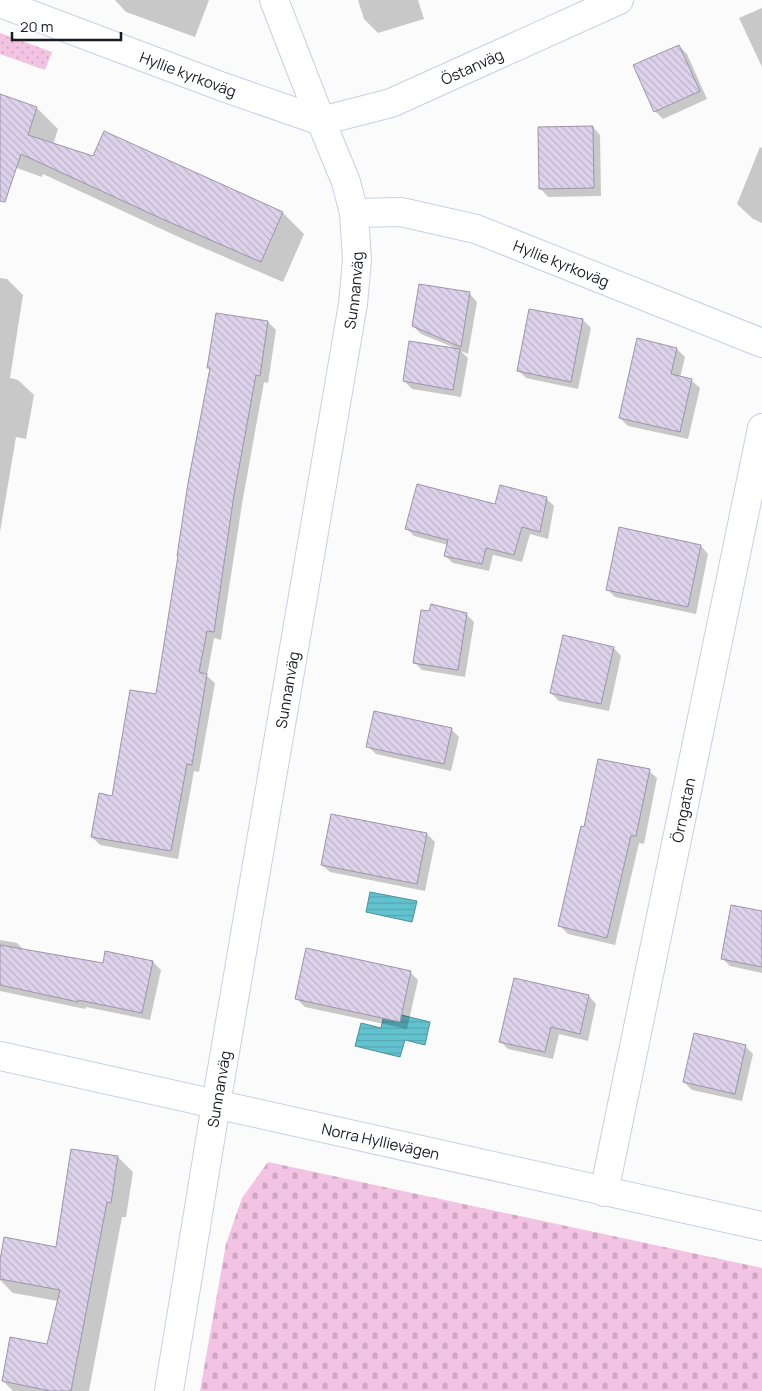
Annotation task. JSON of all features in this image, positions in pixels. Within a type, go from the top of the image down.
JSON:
[{"type":"street","name":"Sunnanväg","points":[[169,1391],[216,1104],[353,304],[357,260],[354,213],[346,182],[274,0]]},
{"type":"street","name":"Östanväg","points":[[321,121],[391,103],[619,0]]},
{"type":"street","name":"Hyllie kyrkoväg","points":[[0,3],[222,87],[321,121]]},
{"type":"street","name":"Hyllie kyrkoväg","points":[[354,213],[401,212],[476,230],[762,343]]},
{"type":"street","name":"Örngatan","points":[[604,1192],[762,428]]},
{"type":"street","name":"Norra Hyllievägen","points":[[0,1056],[762,1226]]},
{"type":"green space","points":[[0,33],[52,52],[45,70],[0,54]]},
{"type":"green space","points":[[268,1162],[762,1268],[762,1391],[200,1391],[226,1244],[242,1198]]},
{"type":"water","points":[[370,892],[417,901],[412,922],[366,912]]},
{"type":"water","points":[[385,1011],[430,1022],[425,1045],[405,1040],[400,1057],[355,1046],[361,1023],[381,1028]]},
{"type":"building","points":[[679,45],[700,91],[654,112],[633,65]]},
{"type":"building","points":[[0,94],[37,107],[28,135],[93,156],[104,131],[283,212],[261,262],[21,154],[5,202],[0,201]]},
{"type":"building","points":[[593,126],[594,188],[539,189],[538,127]]},
{"type":"building","points":[[419,284],[470,292],[461,347],[412,326]]},
{"type":"building","points":[[529,309],[583,319],[571,382],[517,371]]},
{"type":"building","points":[[216,313],[268,321],[260,376],[256,375],[234,495],[214,632],[207,631],[199,672],[207,674],[192,765],[187,764],[171,851],[91,837],[99,793],[112,796],[130,690],[156,694],[188,483],[210,368],[207,368]]},
{"type":"building","points":[[637,338],[677,348],[671,374],[692,379],[680,432],[619,418]]},
{"type":"building","points":[[409,341],[460,349],[453,390],[403,381]]},
{"type":"building","points":[[417,484],[495,504],[500,485],[547,497],[540,532],[522,527],[514,555],[486,548],[482,564],[444,556],[448,540],[405,529]]},
{"type":"building","points":[[619,527],[701,545],[688,607],[606,590]]},
{"type":"building","points":[[431,604],[467,613],[458,670],[413,663],[421,610],[429,611]]},
{"type":"building","points":[[563,635],[614,647],[601,704],[550,693]]},
{"type":"building","points":[[374,711],[452,728],[444,764],[366,747]]},
{"type":"building","points":[[598,759],[650,769],[636,836],[631,836],[607,938],[558,926],[581,826],[584,827]]},
{"type":"building","points":[[331,814],[427,833],[417,884],[321,865]]},
{"type":"building","points":[[731,905],[762,911],[762,967],[721,959]]},
{"type":"building","points":[[0,945],[103,963],[105,951],[153,961],[142,1013],[78,1000],[78,1002],[0,985]]},
{"type":"building","points":[[306,948],[411,971],[400,1022],[295,999]]},
{"type":"building","points":[[514,978],[589,995],[580,1034],[551,1027],[545,1052],[499,1042]]},
{"type":"building","points":[[694,1033],[746,1045],[735,1094],[683,1082]]},
{"type":"building","points":[[71,1149],[118,1156],[111,1203],[107,1202],[71,1391],[50,1391],[2,1381],[10,1337],[47,1344],[60,1290],[0,1279],[0,1260],[4,1237],[56,1247]]}]
